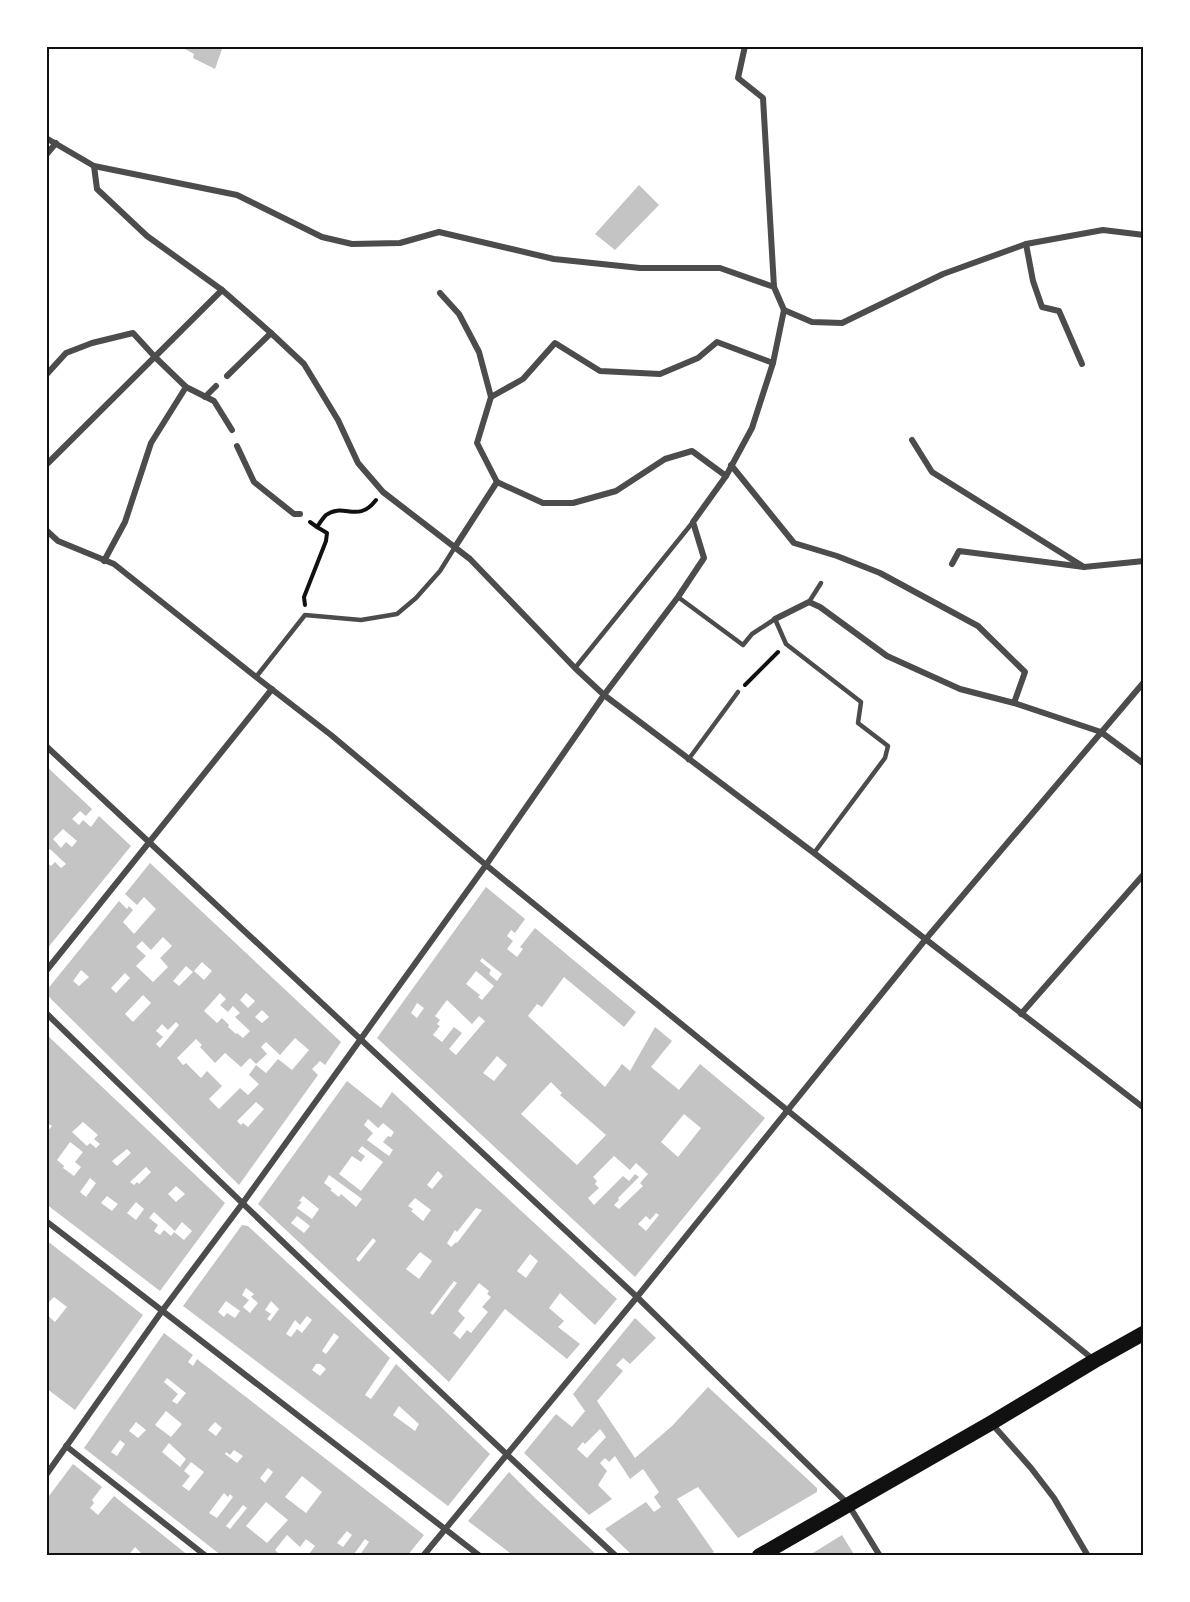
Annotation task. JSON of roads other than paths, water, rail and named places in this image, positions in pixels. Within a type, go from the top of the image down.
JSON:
[{"type":"main road","points":[[759,1556],[992,1423],[1143,1333]]},
{"type":"street","points":[[46,1475],[162,1311],[242,1204],[486,865],[604,695],[678,597],[704,558],[693,522],[726,476],[752,429],[773,363],[784,310],[774,287],[763,98],[738,78],[745,46]]},
{"type":"street","points":[[46,138],[94,166],[237,195],[322,237],[352,244],[400,243],[439,232],[554,259],[640,268],[720,268],[774,287]]},
{"type":"street","points":[[46,155],[56,143]]},
{"type":"street","points":[[94,166],[97,189],[147,236],[222,290],[304,364],[339,420],[358,464],[383,492],[470,559],[604,695],[814,853],[1143,1108]]},
{"type":"street","points":[[784,310],[812,322],[842,323],[943,274],[1026,244],[1102,230],[1143,235]]},
{"type":"street","points":[[1026,244],[1033,281],[1042,307],[1059,310],[1082,364]]},
{"type":"street","points":[[46,465],[222,290]]},
{"type":"street","points":[[440,293],[459,314],[479,352],[490,396],[477,442],[497,482],[543,503],[573,503],[616,491],[665,459],[692,451],[726,476]]},
{"type":"street","points":[[46,375],[66,353],[133,333],[186,387],[214,401],[232,430]]},
{"type":"street","points":[[226,376],[271,333]]},
{"type":"street","points":[[490,396],[523,379],[555,343],[600,371],[660,374],[698,358],[717,342],[773,363]]},
{"type":"street","points":[[205,397],[216,386]]},
{"type":"street","points":[[104,561],[124,522],[151,443],[186,387]]},
{"type":"street","points":[[912,440],[932,472],[1084,567]]},
{"type":"street","points":[[237,446],[254,482],[294,514],[300,514]]},
{"type":"street","points":[[731,465],[794,543],[837,556],[880,573],[978,626],[1025,672],[1014,704]]},
{"type":"street","points":[[454,547],[497,482]]},
{"type":"street","points":[[46,530],[58,541],[114,564],[331,735],[486,865],[1094,1361]]},
{"type":"street","points":[[952,564],[959,551],[1084,567],[1143,561]]},
{"type":"street","points":[[775,619],[809,602],[820,607],[888,656],[960,689],[1101,732],[1143,764]]},
{"type":"street","points":[[423,1556],[637,1297],[925,940],[1143,682]]},
{"type":"street","points":[[46,971],[272,689]]},
{"type":"street","points":[[46,746],[637,1297],[848,1504],[880,1556]]},
{"type":"street","points":[[1021,1014],[1143,874]]},
{"type":"street","points":[[46,1013],[242,1204],[616,1556]]},
{"type":"street","points":[[46,1221],[480,1556]]},
{"type":"street","points":[[992,1423],[1054,1498],[1088,1556]]},
{"type":"street","points":[[66,1446],[206,1556]]},
{"type":"lane","points":[[575,668],[693,522]]},
{"type":"lane","points":[[256,678],[305,615],[361,620],[397,614],[416,598],[440,571],[454,547]]},
{"type":"lane","points":[[809,602],[821,583]]},
{"type":"lane","points":[[678,597],[743,645],[752,634],[775,619],[786,644],[861,702],[858,723],[888,746],[885,758],[814,853]]},
{"type":"lane","points":[[688,760],[738,692]]}]
